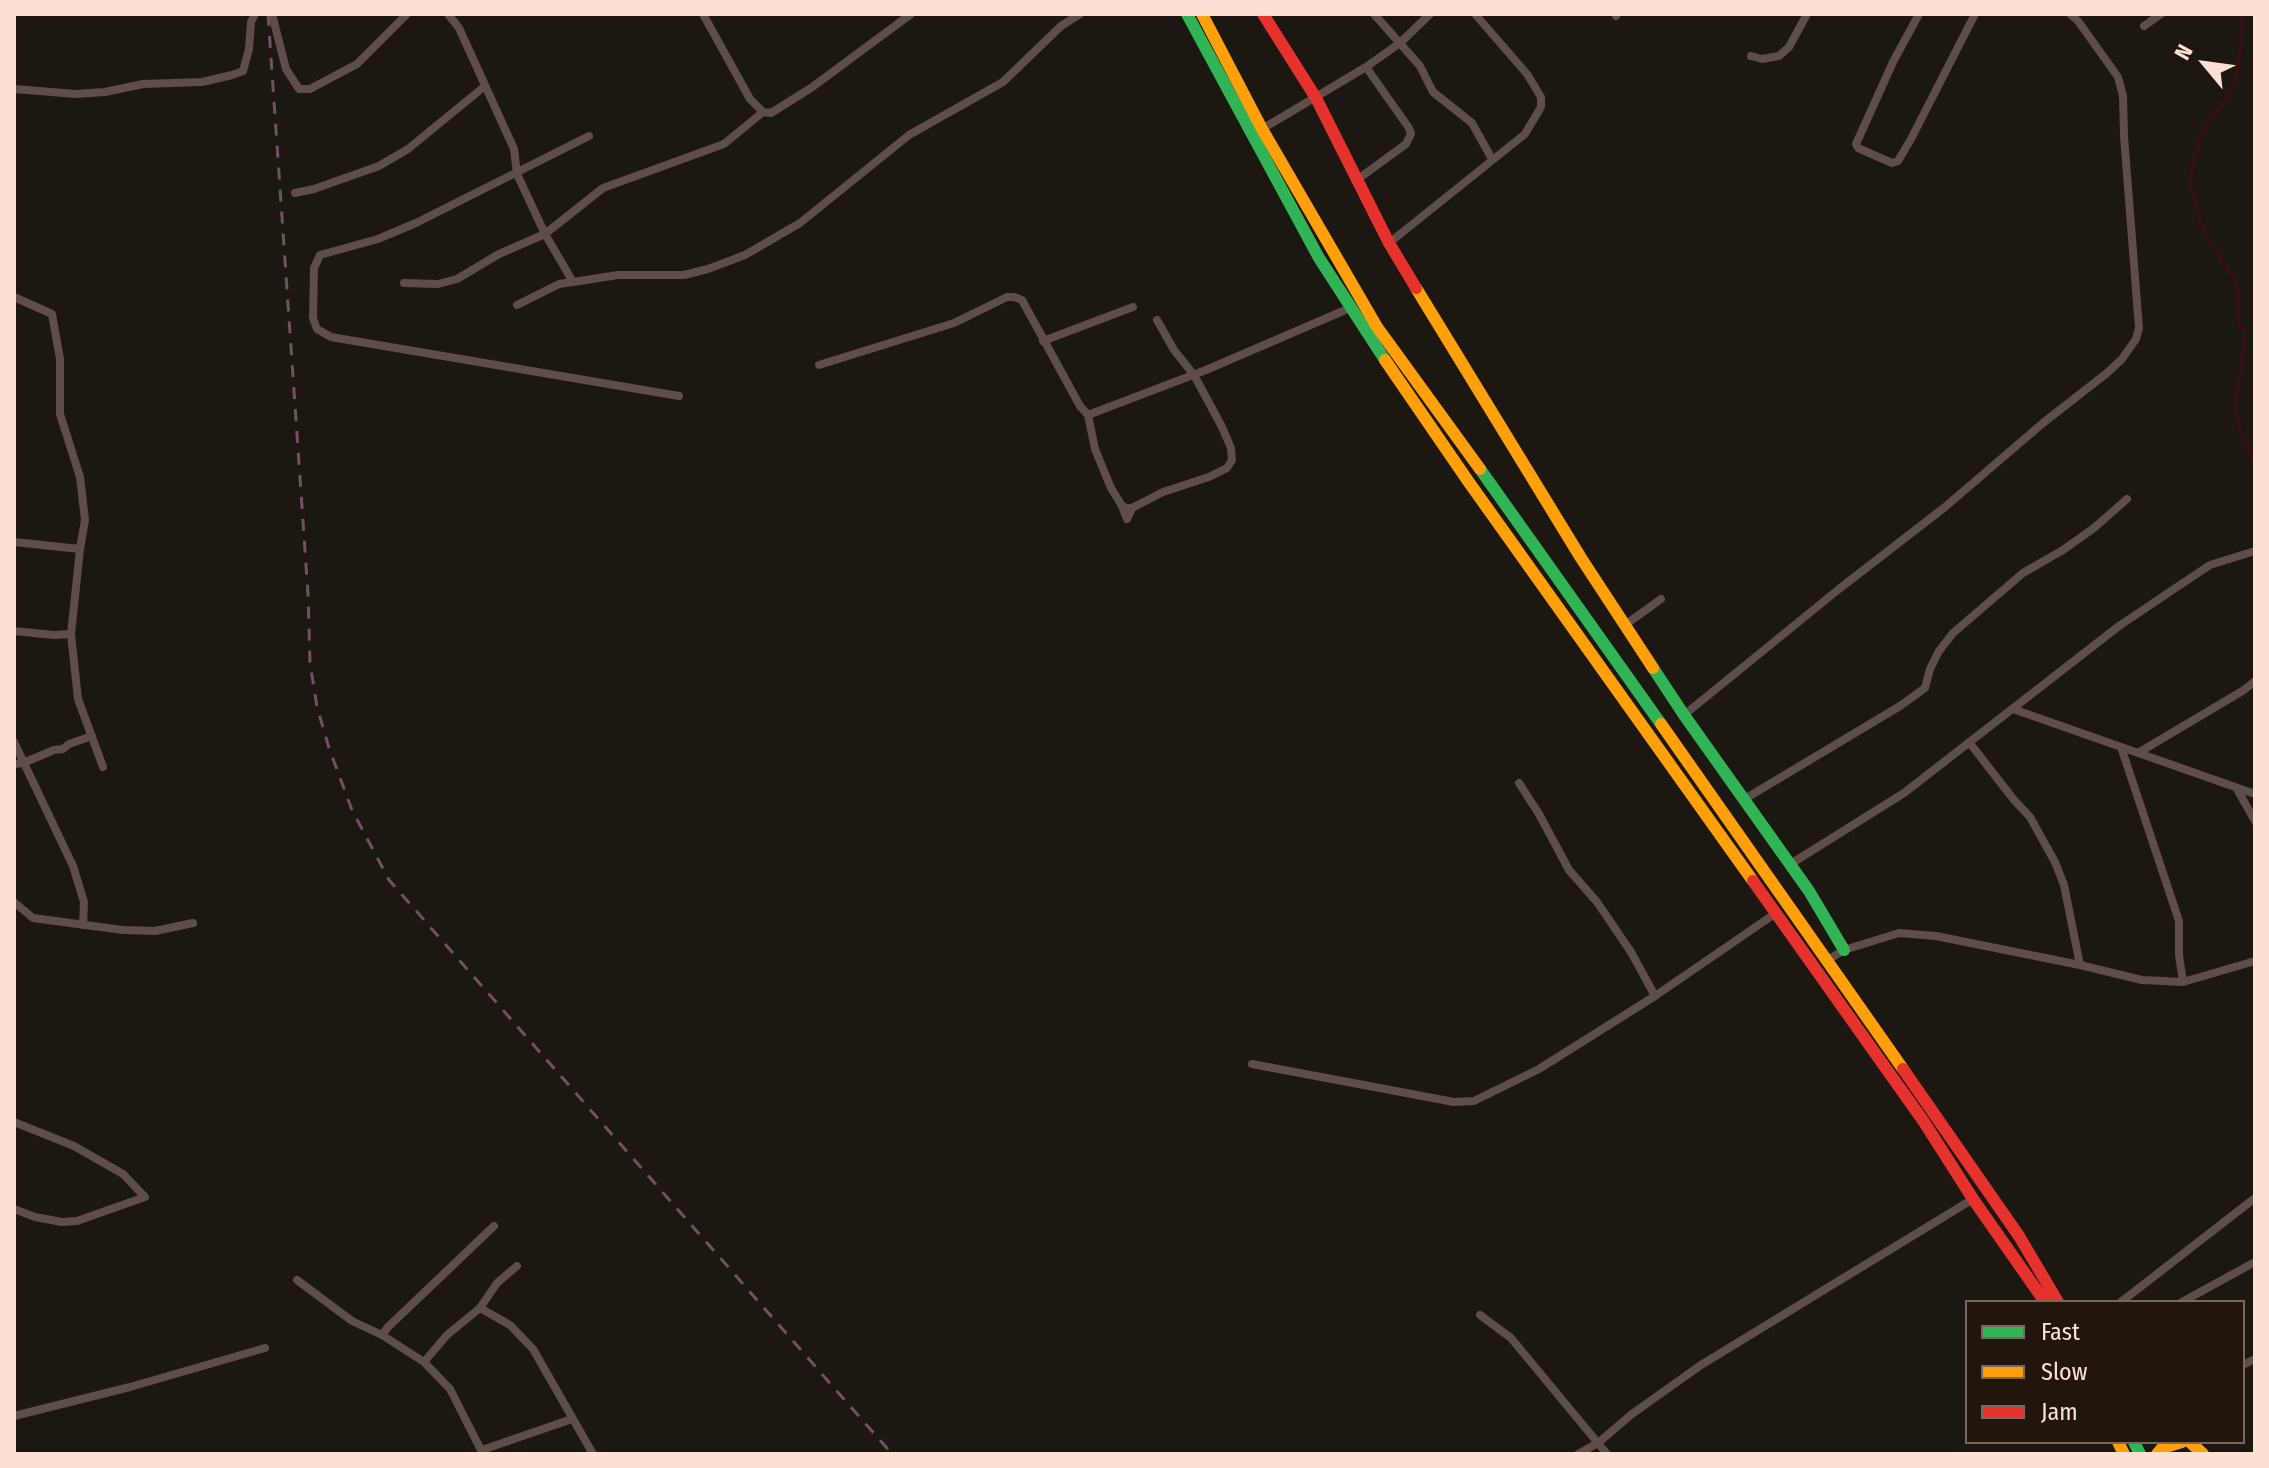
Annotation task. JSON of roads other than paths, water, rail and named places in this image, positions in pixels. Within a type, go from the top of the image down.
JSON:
[{"type":"main road","points":[[1187,14],[1312,245],[1350,308],[1468,481],[1924,1122],[2044,1300]]},
{"type":"main road","points":[[1202,14],[1262,129],[1377,327],[1604,642],[2019,1236],[2057,1300]]},
{"type":"main road","points":[[1263,14],[1316,98],[1389,243],[1581,558],[1684,715],[1809,891],[1844,950]]},
{"type":"main road","points":[[1468,481],[1483,473]]},
{"type":"main road","points":[[2157,1454],[2162,1448],[2175,1444]]},
{"type":"street","points":[[14,89],[76,94],[143,84],[202,82],[232,75],[243,71],[255,14]]},
{"type":"street","points":[[272,14],[286,69],[299,89],[310,89],[357,64],[407,14]]},
{"type":"street","points":[[448,14],[459,28],[514,149],[517,174],[545,234],[573,282]]},
{"type":"street","points":[[703,14],[750,99],[763,112],[771,113],[788,104],[911,14]]},
{"type":"street","points":[[517,305],[559,284],[618,275],[684,275],[745,255],[800,223],[909,135],[1003,82],[1061,26],[1080,14]]},
{"type":"street","points":[[1374,14],[1420,66],[1433,92],[1472,123],[1492,159]]},
{"type":"street","points":[[1262,129],[1366,67],[1400,43],[1430,14]]},
{"type":"street","points":[[1389,243],[1525,134],[1541,107],[1541,97],[1527,74],[1475,14]]},
{"type":"street","points":[[1751,56],[1762,59],[1779,56],[1789,47],[1807,14]]},
{"type":"street","points":[[1919,14],[1893,62],[1856,144],[1858,148],[1892,163],[1898,161],[1911,139],[1975,14]]},
{"type":"street","points":[[1684,715],[2107,373],[2136,339],[2139,328],[2123,96],[2118,77],[2070,14]]},
{"type":"street","points":[[2144,26],[2161,14]]},
{"type":"street","points":[[1358,179],[1406,144],[1411,134],[1366,67]]},
{"type":"street","points":[[295,193],[379,166],[408,149],[485,86]]},
{"type":"street","points":[[404,283],[438,284],[457,279],[499,254],[545,234],[603,188],[724,144],[763,112]]},
{"type":"street","points":[[589,136],[455,205],[393,233],[320,255],[313,274],[313,318],[317,329],[331,337],[679,396]]},
{"type":"street","points":[[14,297],[52,314],[60,359],[60,414],[80,477],[85,520],[71,634],[78,699],[103,767]]},
{"type":"street","points":[[819,365],[954,323],[1007,297],[1022,300],[1080,406],[1088,415],[1095,449],[1111,488],[1127,507],[1209,477],[1227,468],[1232,460],[1227,438],[1194,375],[1174,350],[1157,320]]},
{"type":"street","points":[[1043,341],[1133,307]]},
{"type":"street","points":[[1088,415],[1194,375],[1350,308]]},
{"type":"street","points":[[1743,800],[1925,688],[1939,651],[1953,633],[2023,573],[2094,528],[2127,499]]},
{"type":"street","points":[[14,542],[80,549]]},
{"type":"street","points":[[1789,865],[1904,793],[2119,626],[2210,565],[2255,551]]},
{"type":"street","points":[[1625,625],[1661,599]]},
{"type":"street","points":[[14,631],[71,634]]},
{"type":"street","points":[[2138,753],[2255,681]]},
{"type":"street","points":[[2013,709],[2255,794]]},
{"type":"street","points":[[18,763],[92,736]]},
{"type":"street","points":[[14,742],[18,763],[73,866],[84,902],[83,925]]},
{"type":"street","points":[[1969,742],[2030,817],[2055,862],[2064,885],[2080,965]]},
{"type":"street","points":[[2121,747],[2179,921],[2183,982]]},
{"type":"street","points":[[1519,783],[1569,870],[1597,902],[1631,952],[1655,996]]},
{"type":"street","points":[[2236,788],[2255,821]]},
{"type":"street","points":[[14,902],[33,918],[123,930],[155,931],[193,923]]},
{"type":"street","points":[[1252,1064],[1454,1102],[1474,1101],[1539,1069],[1655,996],[1776,913]]},
{"type":"street","points":[[1826,961],[1844,950],[1899,933],[1936,936],[2142,980],[2183,982],[2255,961]]},
{"type":"street","points":[[14,1122],[74,1146],[123,1174],[145,1197],[77,1221],[62,1222],[35,1217],[14,1209]]},
{"type":"street","points":[[2124,1300],[2255,1198]]},
{"type":"street","points":[[1578,1454],[1598,1443],[1632,1414],[1701,1365],[1973,1199]]},
{"type":"street","points":[[382,1335],[494,1226]]},
{"type":"street","points":[[2186,1300],[2255,1262]]},
{"type":"street","points":[[424,1362],[447,1335],[480,1308],[497,1283],[517,1266]]},
{"type":"street","points":[[297,1280],[352,1321],[382,1335],[424,1362],[450,1389],[482,1452],[572,1419]]},
{"type":"street","points":[[480,1308],[510,1325],[533,1349],[593,1454]]},
{"type":"street","points":[[1480,1315],[1511,1338],[1607,1454]]},
{"type":"street","points":[[14,1416],[265,1348]]},
{"type":"waterway","points":[[2242,14],[2235,84],[2212,116],[2198,143],[2191,189],[2210,243],[2234,278],[2239,325],[2245,332],[2235,399],[2237,417],[2241,434],[2255,463]]},
{"type":"railway","points":[[268,14],[308,594],[310,663],[317,707],[352,810],[389,880],[892,1454]]}]
